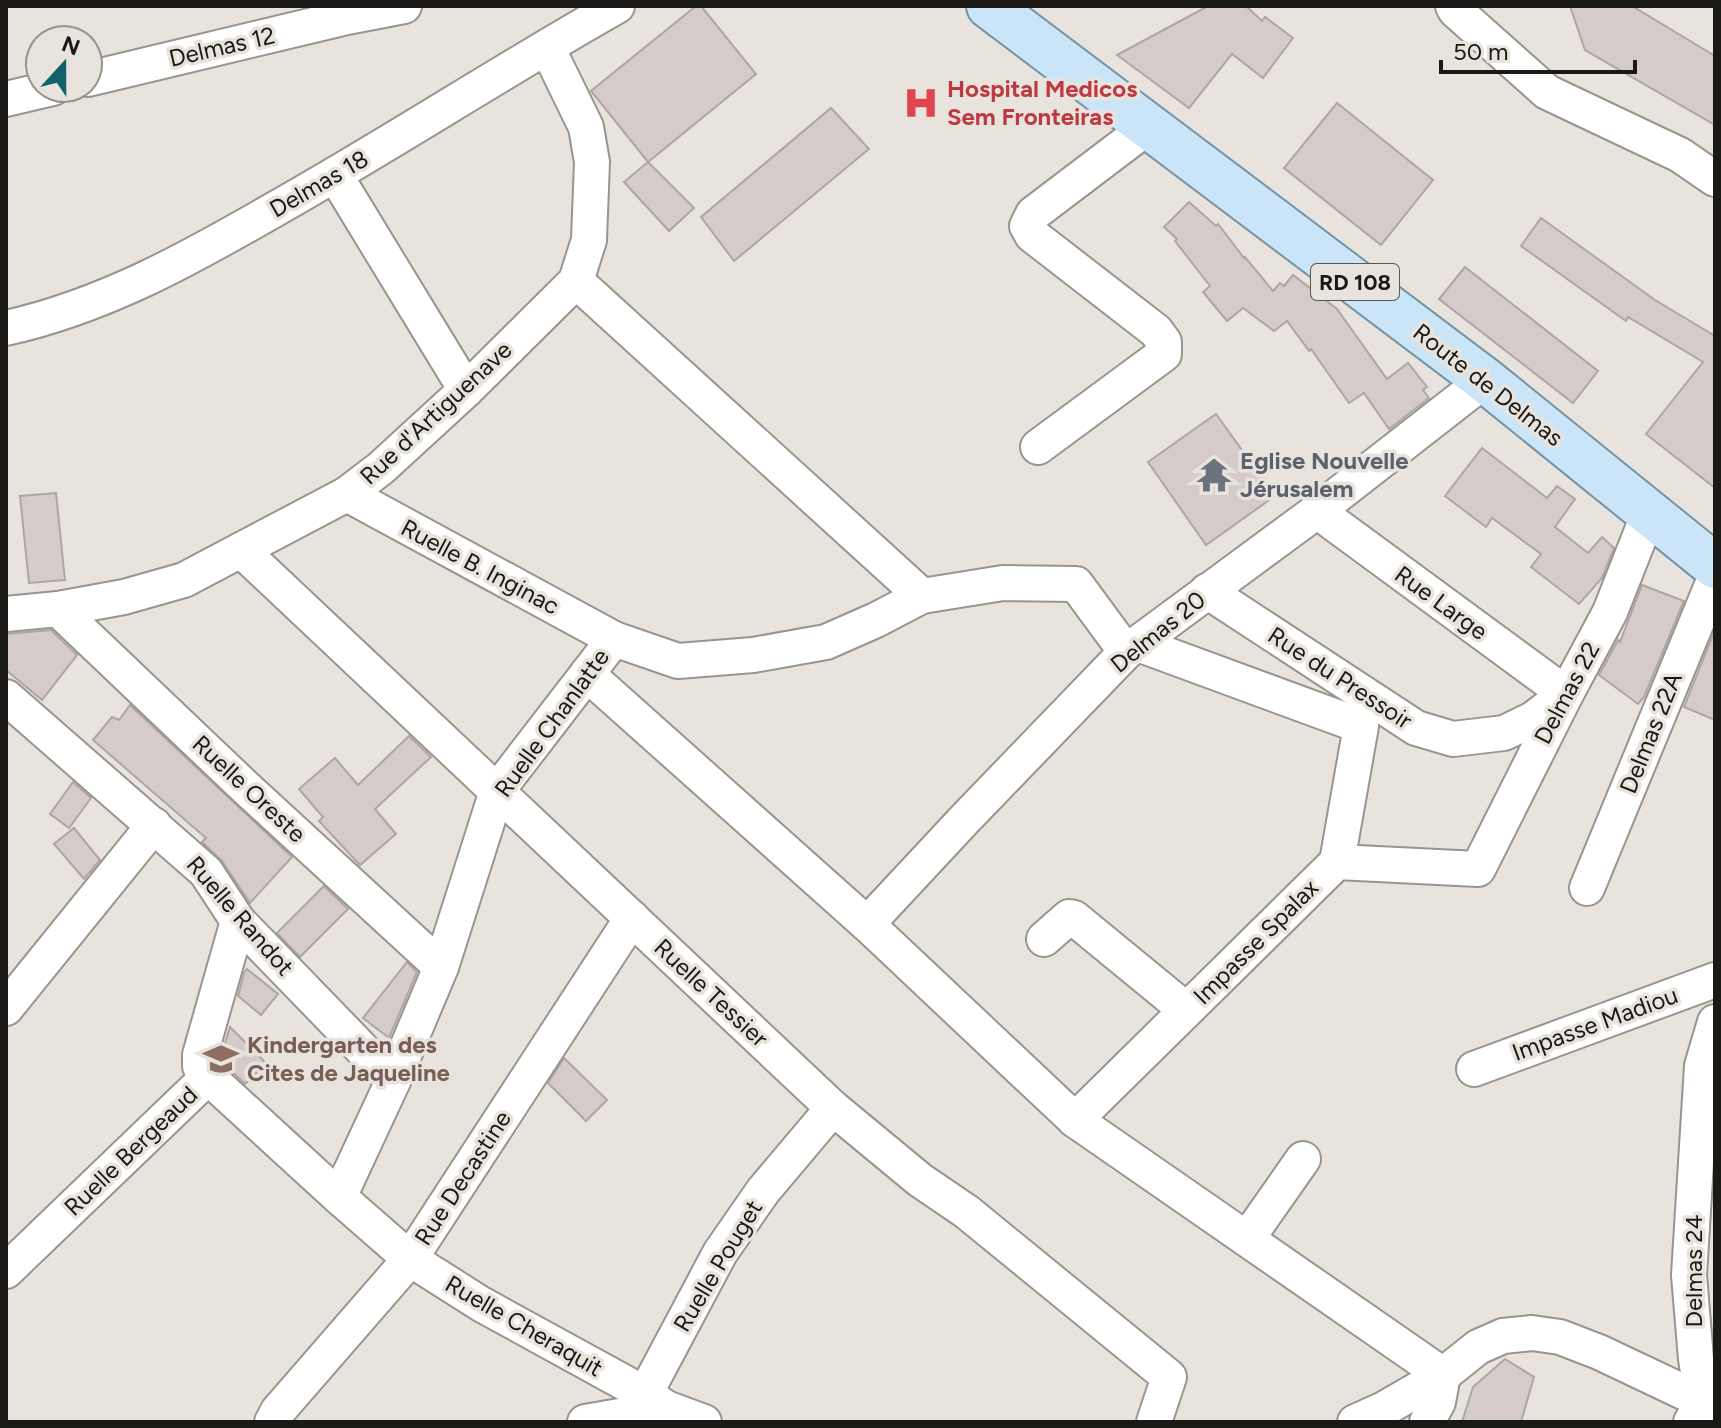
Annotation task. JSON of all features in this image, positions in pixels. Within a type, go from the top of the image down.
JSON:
[{"type":"main road","name":"Route de Delmas","points":[[989,6],[1485,380],[1715,566]]},
{"type":"street","name":"Delmas 12","points":[[104,75],[404,6]]},
{"type":"street","name":"Delmas 18","points":[[6,328],[108,297],[202,251],[617,6]]},
{"type":"street","points":[[1453,6],[1547,92],[1680,155],[1715,179]]},
{"type":"street","name":"Rue d'Artiguenave","points":[[6,614],[58,609],[124,597],[184,580],[347,494],[381,468],[466,390],[576,281],[589,240],[592,162],[586,127],[547,47]]},
{"type":"street","points":[[1038,447],[1164,354],[1164,342],[1156,331],[1032,235],[1027,226],[1033,214],[1149,126]]},
{"type":"street","points":[[335,175],[466,390]]},
{"type":"street","points":[[576,281],[922,596]]},
{"type":"street","name":"Delmas 20","points":[[867,924],[1132,648],[1317,511],[1485,380]]},
{"type":"street","name":"Ruelle B. Inginac","points":[[347,494],[614,639]]},
{"type":"street","name":"Rue Large","points":[[1317,511],[1566,694]]},
{"type":"street","name":"Delmas 22","points":[[1478,869],[1610,612],[1649,513]]},
{"type":"street","name":"Ruelle Tessier","points":[[241,550],[833,1108],[920,1180],[967,1212],[1169,1377],[1154,1422]]},
{"type":"street","name":"Delmas 22A","points":[[1587,888],[1715,578]]},
{"type":"street","name":"Ruelle Chanlatte","points":[[339,1197],[441,967],[497,791],[614,639],[678,661],[753,655],[826,642],[922,596],[1003,583],[1076,584],[1132,648]]},
{"type":"street","name":"Rue du Pressoir","points":[[1207,591],[1416,728],[1453,739],[1504,733],[1533,719],[1566,694]]},
{"type":"street","name":"Ruelle Oreste","points":[[58,609],[441,967]]},
{"type":"street","points":[[1132,648],[1361,726],[1337,862]]},
{"type":"street","points":[[587,674],[867,924],[1075,1120],[1443,1375]]},
{"type":"street","name":"Ruelle Randot","points":[[6,697],[206,872],[238,921],[393,1081]]},
{"type":"street","points":[[6,1008],[154,825]]},
{"type":"street","name":"Impasse Spalax","points":[[1075,1120],[1337,862],[1478,869]]},
{"type":"street","points":[[1044,939],[1069,917],[1074,918],[1186,1010]]},
{"type":"street","name":"Rue Decastine","points":[[272,1422],[278,1411],[410,1259],[632,918]]},
{"type":"street","name":"Ruelle Bergeaud","points":[[6,1271],[208,1077],[200,1066],[200,1055],[238,921]]},
{"type":"street","name":"Impasse Madiou","points":[[1474,1069],[1715,980]]},
{"type":"street","name":"Delmas 24","points":[[1703,1410],[1696,1359],[1702,1278],[1702,1066],[1715,1022]]},
{"type":"street","name":"Ruelle Cheraquit","points":[[208,1077],[410,1259],[481,1304],[656,1401],[704,1422]]},
{"type":"street","name":"Ruelle Pouget","points":[[656,1401],[720,1253],[763,1191],[833,1108]]},
{"type":"street","points":[[1247,1239],[1303,1159]]},
{"type":"street","points":[[1355,1422],[1443,1375],[1478,1347],[1503,1336],[1532,1333],[1560,1337],[1599,1352],[1703,1410]]},
{"type":"street","points":[[1427,1422],[1438,1402],[1443,1375]]},
{"type":"street","points":[[585,1422],[656,1401]]},
{"type":"building","points":[[696,6],[701,6],[756,74],[648,162],[591,91]]},
{"type":"building","points":[[1208,6],[1246,6],[1262,21],[1265,17],[1293,38],[1263,78],[1232,54],[1189,108],[1117,55]]},
{"type":"building","points":[[1570,6],[1632,6],[1715,56],[1715,125],[1585,50]]},
{"type":"building","points":[[1337,103],[1433,180],[1381,245],[1284,168]]},
{"type":"building","points":[[831,108],[869,149],[734,261],[701,217]]},
{"type":"building","points":[[648,162],[694,208],[669,231],[624,182]]},
{"type":"building","points":[[1189,202],[1216,226],[1218,224],[1273,291],[1280,283],[1284,286],[1293,275],[1337,309],[1387,379],[1408,363],[1427,387],[1423,390],[1429,398],[1389,429],[1364,393],[1349,403],[1287,321],[1274,331],[1243,308],[1227,321],[1203,292],[1210,286],[1175,241],[1177,239],[1164,227]]},
{"type":"building","points":[[1541,218],[1655,300],[1715,336],[1715,488],[1646,434],[1703,362],[1628,317],[1626,321],[1521,246]]},
{"type":"building","points":[[1465,267],[1598,371],[1573,403],[1439,299]]},
{"type":"building","points":[[1216,414],[1275,496],[1206,545],[1148,462]]},
{"type":"building","points":[[1482,448],[1547,498],[1557,486],[1575,499],[1555,527],[1588,553],[1602,537],[1614,548],[1602,578],[1579,604],[1531,567],[1541,554],[1492,518],[1486,527],[1445,496]]},
{"type":"building","points":[[56,493],[65,580],[29,583],[20,496]]},
{"type":"building","points":[[1642,585],[1684,601],[1644,697],[1638,704],[1599,675],[1618,640],[1620,642]]},
{"type":"building","points":[[51,630],[77,655],[42,700],[6,670],[6,634]]},
{"type":"building","points":[[1715,630],[1715,720],[1684,707]]},
{"type":"building","points":[[130,705],[292,857],[250,903],[222,861],[202,842],[206,838],[93,740],[112,717],[119,720]]},
{"type":"building","points":[[409,736],[431,757],[375,809],[396,834],[360,865],[319,821],[323,817],[299,789],[335,758],[358,785]]},
{"type":"building","points":[[73,782],[91,798],[69,828],[50,814]]},
{"type":"building","points":[[74,828],[100,860],[84,879],[54,844]]},
{"type":"building","points":[[324,886],[348,909],[300,957],[277,933]]},
{"type":"building","points":[[407,962],[417,972],[389,1038],[363,1018]]},
{"type":"building","points":[[247,969],[278,994],[261,1015],[238,996]]},
{"type":"building","points":[[230,1027],[266,1063],[245,1084],[220,1060]]},
{"type":"building","points":[[564,1058],[607,1100],[586,1121],[548,1083]]},
{"type":"building","points":[[1505,1359],[1534,1377],[1521,1422],[1462,1422],[1473,1387]]},
{"type":"place","name":"Hospital Medicos Sem Fronteiras","points":[[921,103]]},
{"type":"place","name":"Eglise Nouvelle Jérusalem","points":[[1214,475]]},
{"type":"place","name":"Kindergarten des Cites de Jaqueline","points":[[221,1059]]}]
